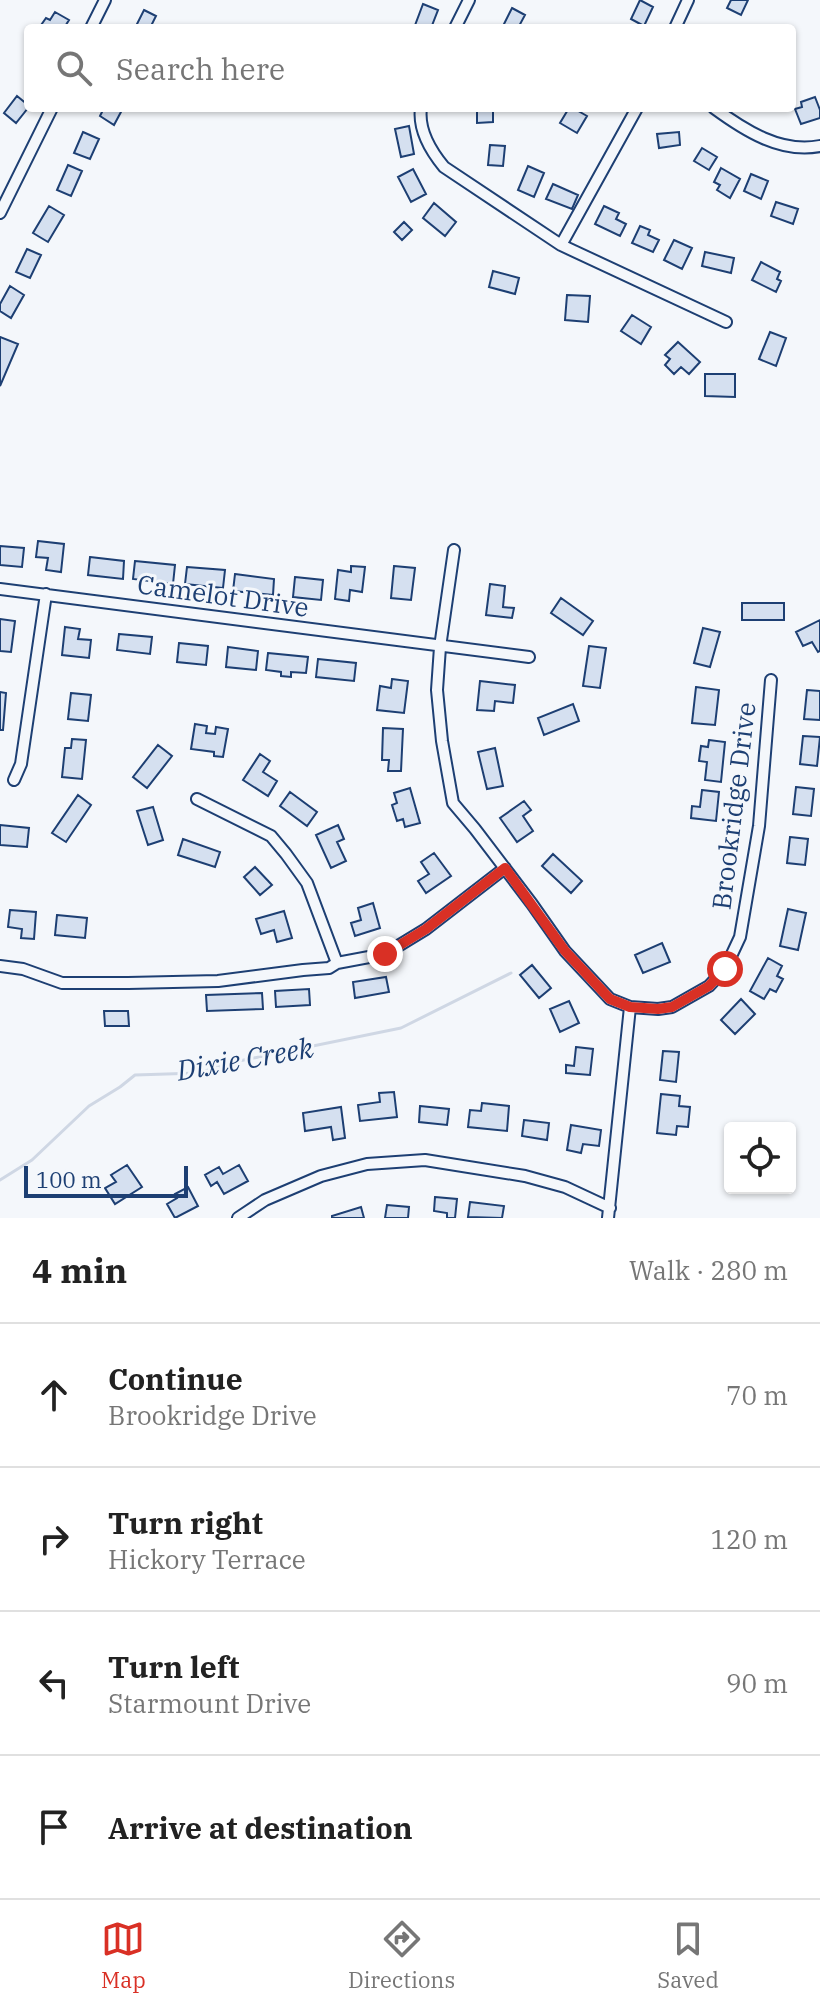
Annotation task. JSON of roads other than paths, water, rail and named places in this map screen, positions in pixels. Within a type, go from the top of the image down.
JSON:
[{"type":"street","points":[[93,24],[105,0]]},
{"type":"street","points":[[457,24],[469,0]]},
{"type":"street","points":[[677,24],[688,0]]},
{"type":"street","points":[[0,213],[50,112]]},
{"type":"street","points":[[420,112],[425,136],[444,167],[561,245],[726,322]]},
{"type":"street","points":[[561,245],[635,112]]},
{"type":"street","points":[[720,112],[760,137],[793,147],[820,146]]},
{"type":"street","points":[[238,1218],[265,1200],[321,1176],[367,1164],[425,1160],[525,1176],[565,1187],[609,1213],[630,1007],[610,999],[565,951],[453,803],[437,690],[454,550]]},
{"type":"street","name":"Camelot Drive","points":[[0,589],[529,657]]},
{"type":"street","points":[[14,780],[21,764],[46,594]]},
{"type":"street","name":"Brookridge Drive","points":[[630,1007],[672,1007],[691,998],[709,986],[725,969],[740,937],[759,826],[771,680]]},
{"type":"street","points":[[197,799],[271,836],[307,883],[337,963]]},
{"type":"street","points":[[0,966],[23,969],[62,983],[218,981],[329,968],[337,963],[385,954],[426,929],[505,868]]},
{"type":"waterway","name":"Dixie Creek","points":[[0,1180],[32,1160],[89,1106],[135,1075],[198,1073],[234,1062],[401,1028],[511,973]]}]
